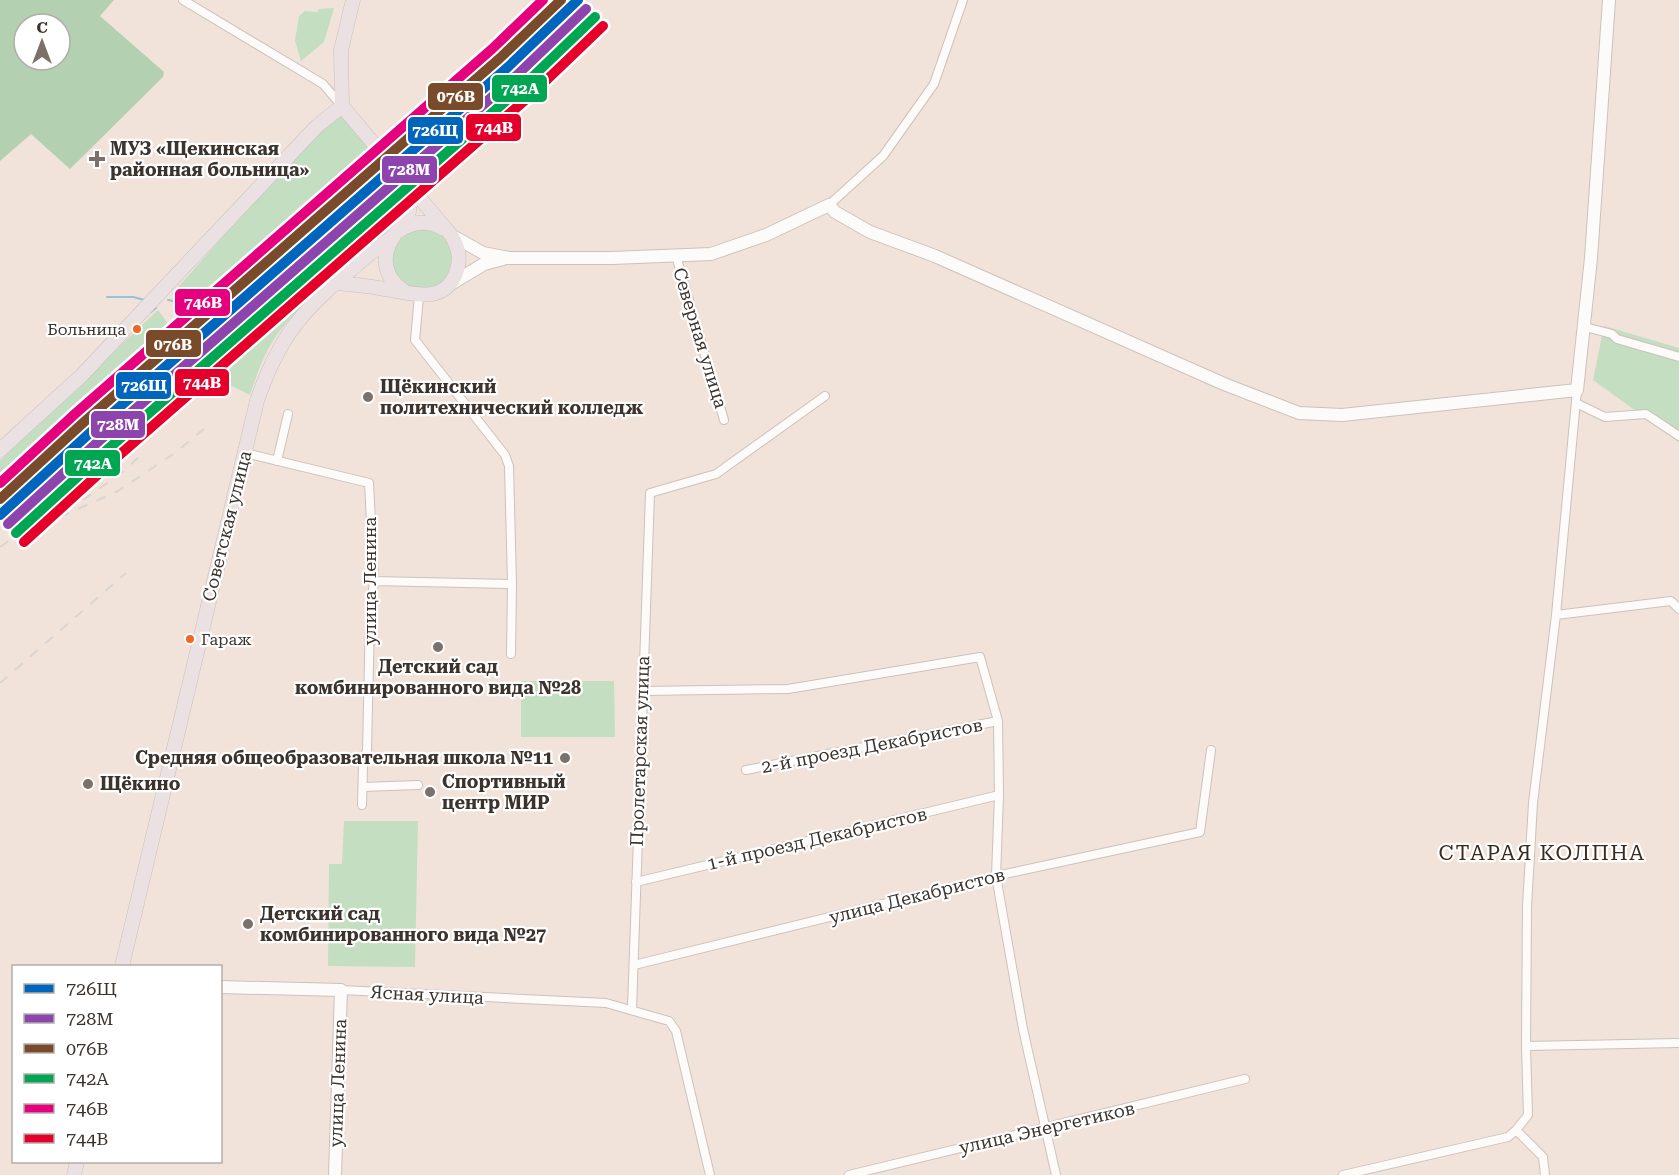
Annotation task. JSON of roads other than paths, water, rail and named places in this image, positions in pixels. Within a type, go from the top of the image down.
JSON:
[{"type":"main road","points":[[335,283],[355,284],[415,295],[433,294],[446,287],[455,276],[459,262],[458,248],[448,233],[342,106],[341,50],[353,0]]},
{"type":"main road","points":[[0,450],[82,375],[317,126],[342,106]]},
{"type":"main road","points":[[404,180],[409,194],[409,212],[387,248],[387,270],[394,283],[405,292],[415,295]]},
{"type":"main road","points":[[396,233],[418,222],[433,224],[448,233]]},
{"type":"main road","name":"Советская улица","points":[[122,965],[257,401],[267,370],[296,321],[335,283],[396,233]]},
{"type":"street","points":[[183,0],[323,84],[342,106]]},
{"type":"street","points":[[446,287],[484,264],[509,258],[711,254],[766,235],[829,205],[883,156],[934,84],[963,0]]},
{"type":"street","points":[[1343,1175],[1508,1137],[1528,1115],[1527,907],[1533,803],[1556,615],[1585,327],[1609,0]]},
{"type":"street","points":[[829,205],[835,212],[870,232],[935,256],[1224,384],[1299,413],[1342,415],[1577,396],[1605,417],[1646,414],[1679,436]]},
{"type":"street","points":[[448,233],[483,252],[509,258]]},
{"type":"street","name":"Северная улица","points":[[676,256],[724,420]]},
{"type":"street","points":[[415,295],[415,339],[505,455],[509,466],[511,654]]},
{"type":"street","points":[[1585,327],[1679,357]]},
{"type":"street","name":"Пролетарская улица","points":[[632,1009],[650,493],[716,474],[825,396]]},
{"type":"street","points":[[277,461],[288,414]]},
{"type":"street","name":"улица Ленина","points":[[245,453],[369,483],[374,581],[370,616],[367,750],[363,765],[362,805]]},
{"type":"street","points":[[374,581],[512,584]]},
{"type":"street","points":[[1556,615],[1671,601],[1679,609]]},
{"type":"street","points":[[642,692],[788,689],[980,657],[998,721],[999,795],[996,876],[1023,1029],[1056,1175]]},
{"type":"street","name":"2-й проезд Декабристов","points":[[746,770],[998,721]]},
{"type":"street","name":"улица Декабристов","points":[[634,965],[996,876],[1200,831],[1211,750]]},
{"type":"street","points":[[363,787],[418,785]]},
{"type":"street","name":"1-й проезд Декабристов","points":[[636,882],[999,795]]},
{"type":"street","name":"Ясная улица","points":[[222,987],[341,990],[606,1003],[669,1021],[676,1031],[710,1175]]},
{"type":"street","name":"улица Ленина","points":[[335,1175],[341,990]]},
{"type":"street","points":[[1526,1047],[1679,1043]]},
{"type":"street","name":"улица Энергетиков","points":[[849,1175],[1245,1079]]},
{"type":"street","points":[[1516,1130],[1543,1157],[1545,1175]]},
{"type":"waterway","points":[[107,297],[133,297],[145,300]]},
{"type":"waterway","points":[[168,300],[178,302]]},
{"type":"waterway","points":[[151,312],[156,308]]},
{"type":"railway","points":[[60,517],[118,491],[175,453],[205,428]]},
{"type":"railway","points":[[83,500],[123,472],[142,454]]},
{"type":"railway","points":[[0,547],[66,512]]},
{"type":"railway","points":[[0,683],[126,573]]},
{"type":"place","name":"МУЗ «Щекинская районная больница»","points":[[97,159]]},
{"type":"place","name":"Больница","points":[[137,329]]},
{"type":"place","name":"Щёкинский политехнический колледж","points":[[368,397]]},
{"type":"place","name":"Гараж","points":[[190,639]]},
{"type":"place","name":"Детский сад комбинированного вида №28","points":[[438,647]]},
{"type":"place","name":"Средняя общеобразовательная школа №11","points":[[565,758]]},
{"type":"place","name":"Щёкино","points":[[88,784]]},
{"type":"place","name":"Спортивный центр МИР","points":[[430,792]]},
{"type":"place","name":"Детский сад комбинированного вида №27","points":[[248,924]]},
{"type":"district","name":"СТАРАЯ КОЛПНА","points":[[1542,853]]}]
